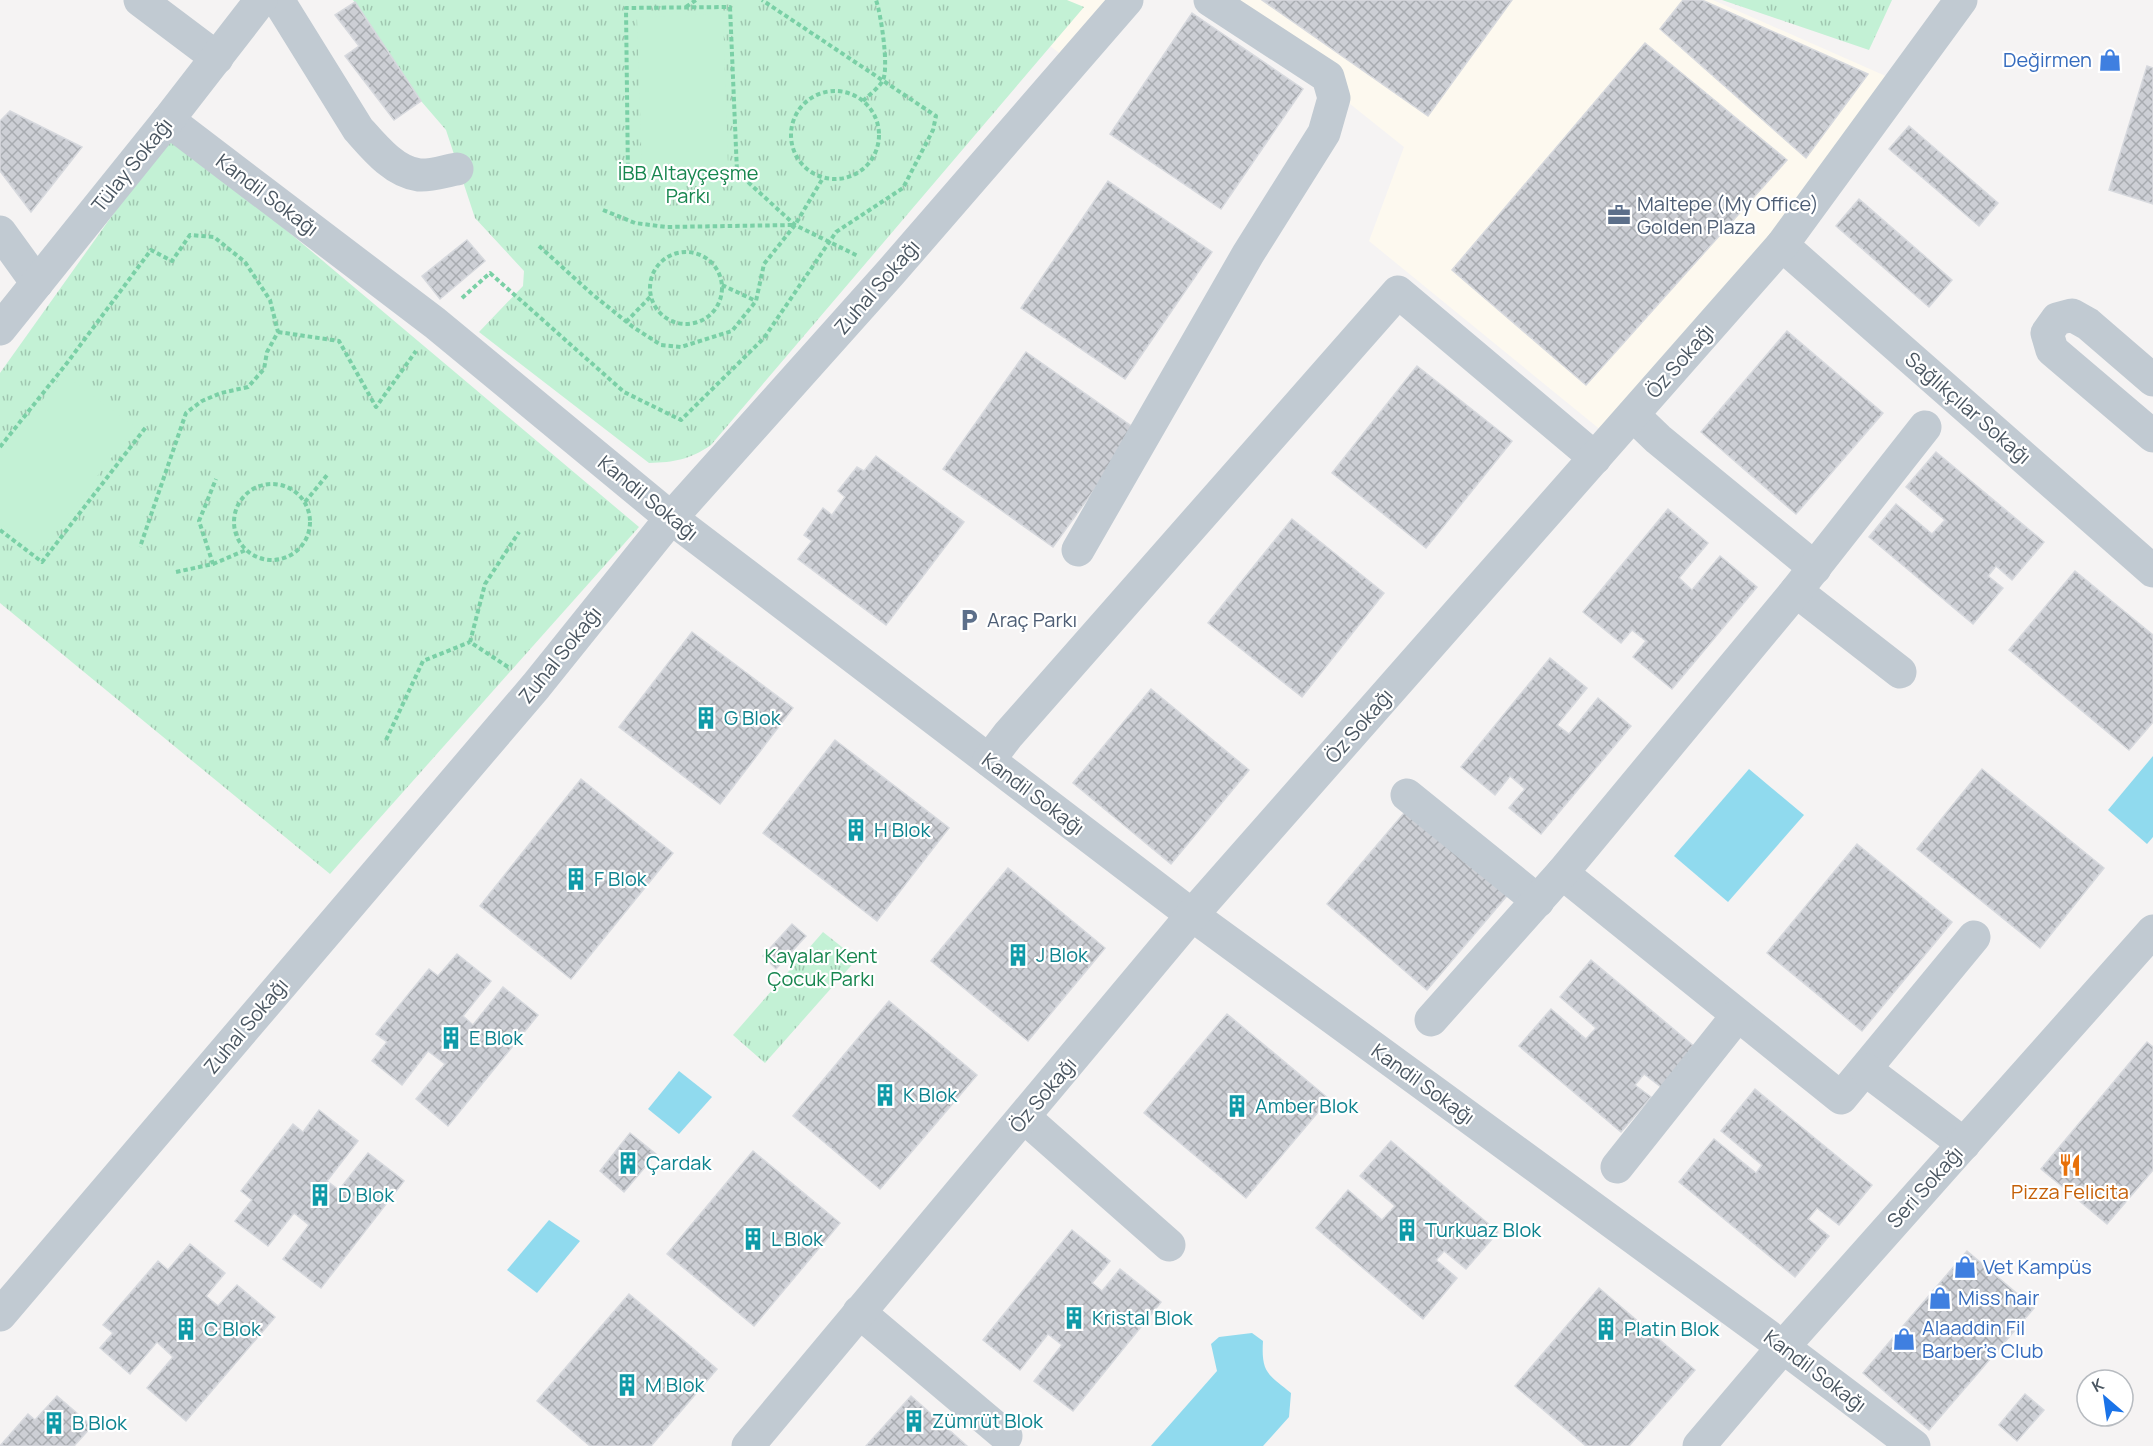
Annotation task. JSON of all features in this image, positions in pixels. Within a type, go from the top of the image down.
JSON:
[{"type":"street","points":[[140,0],[217,58]]},
{"type":"street","name":"Tülay Sokağı","points":[[0,329],[261,0]]},
{"type":"street","points":[[278,0],[358,129],[375,148],[400,169],[419,175],[457,169]]},
{"type":"street","name":"Zuhal Sokağı","points":[[0,1315],[536,686],[671,518],[891,272],[1126,0]]},
{"type":"street","points":[[1078,550],[1248,254],[1324,133],[1332,108],[1334,98],[1328,77],[1210,0]]},
{"type":"street","name":"Öz Sokağı","points":[[748,1446],[1192,915],[1782,245],[1961,0]]},
{"type":"street","name":"Kandil Sokağı","points":[[168,120],[435,323],[671,518],[1192,915],[1783,1347],[1914,1446]]},
{"type":"street","points":[[0,232],[36,283]]},
{"type":"street","name":"Sağlıkçılar Sokağı","points":[[1782,245],[2153,571]]},
{"type":"street","points":[[989,760],[1016,726],[1398,292],[1595,458]]},
{"type":"street","points":[[2153,380],[2088,324],[2073,315],[2057,319],[2047,333],[2052,350],[2153,436]]},
{"type":"street","points":[[1633,415],[1900,672]]},
{"type":"street","points":[[1431,1020],[1562,873],[1805,579],[1925,427]]},
{"type":"street","points":[[1407,795],[1538,901]]},
{"type":"street","points":[[1562,873],[1841,1098],[1974,937]]},
{"type":"street","name":"Seri Sokağı","points":[[1699,1446],[1783,1347],[2153,931]]},
{"type":"street","points":[[1617,1167],[1737,1016]]},
{"type":"street","points":[[1866,1070],[1964,1144]]},
{"type":"street","points":[[1024,1117],[1169,1245]]},
{"type":"street","points":[[860,1312],[1006,1436]]},
{"type":"path","points":[[686,7],[694,0]]},
{"type":"path","points":[[279,332],[339,341],[376,407],[435,323],[490,273],[624,392],[681,420],[764,338],[836,232],[903,188],[933,130],[936,116],[762,0]]},
{"type":"path","points":[[863,101],[883,80],[885,68],[882,25],[876,0]]},
{"type":"path","points":[[737,172],[628,178],[626,8],[730,7],[737,172],[795,225],[891,272]]},
{"type":"path","points":[[837,91],[851,94],[863,101],[873,113],[878,126],[879,141],[874,155],[865,168],[853,176],[838,180],[810,173],[800,163],[793,150],[790,136],[799,109],[810,99],[822,93],[837,91]]},
{"type":"path","points":[[539,246],[626,322],[661,345],[681,347],[732,331],[756,302],[764,264],[795,225],[823,178]]},
{"type":"path","points":[[603,210],[635,223],[666,227],[795,225]]},
{"type":"path","points":[[0,447],[67,363],[151,250],[172,261],[190,235],[214,237],[245,262],[270,300],[279,332],[267,352],[264,369],[248,387],[202,400],[186,413],[140,547]]},
{"type":"path","points":[[679,251],[703,255],[713,263],[719,273],[722,285],[721,297],[716,308],[697,322],[686,324],[663,317],[655,308],[650,297],[650,280],[658,263],[679,251]]},
{"type":"path","points":[[722,285],[756,302]]},
{"type":"path","points":[[626,322],[650,297]]},
{"type":"path","points":[[0,530],[42,562],[146,427]]},
{"type":"path","points":[[305,502],[328,474]]},
{"type":"path","points":[[213,564],[199,521],[216,479]]},
{"type":"path","points":[[275,484],[297,493],[305,502],[309,513],[310,525],[302,547],[282,559],[270,560],[257,557],[246,550],[238,539],[234,526],[235,513],[240,501],[249,492],[261,486],[275,484]]},
{"type":"path","points":[[470,642],[485,584],[519,532]]},
{"type":"path","points":[[176,572],[213,564],[246,550]]},
{"type":"path","points":[[470,642],[536,686]]},
{"type":"path","points":[[386,740],[423,661],[470,642]]},
{"type":"shaded area","points":[[989,0],[1112,0],[1062,55]]},
{"type":"shaded area","points":[[1220,0],[1713,0],[1897,81],[1796,209],[1602,431],[1369,241],[1404,147]]},
{"type":"green space","name":"İBB Altayçeşme Parkı","points":[[353,0],[1067,0],[1084,7],[711,445],[682,459],[649,463],[479,332],[523,286],[524,271],[475,218],[446,130],[421,101]]},
{"type":"green space","points":[[1722,0],[1892,0],[1869,50]]},
{"type":"green space","points":[[723,13],[728,166],[642,171],[637,18]]},
{"type":"green space","points":[[171,133],[639,527],[330,874],[0,603],[0,373]]},
{"type":"green space","points":[[63,374],[135,427],[38,553],[0,523],[0,454]]},
{"type":"green space","name":"Kayalar Kent Çocuk Parkı","points":[[823,932],[857,959],[765,1063],[733,1035]]},
{"type":"water","points":[[2153,756],[2153,837],[2147,844],[2108,810]]},
{"type":"water","points":[[1749,769],[1804,815],[1728,902],[1674,856]]},
{"type":"water","points":[[679,1071],[712,1097],[679,1134],[648,1109]]},
{"type":"water","points":[[549,1220],[580,1241],[537,1293],[507,1270]]},
{"type":"water","points":[[1252,1333],[1263,1341],[1263,1360],[1268,1372],[1291,1393],[1289,1417],[1263,1446],[1151,1446],[1217,1371],[1211,1344],[1219,1337]]},
{"type":"building","points":[[1262,0],[1512,0],[1428,116]]},
{"type":"building","points":[[1683,0],[1702,0],[1868,74],[1806,158],[1660,29]]},
{"type":"building","points":[[355,2],[421,101],[394,120],[345,56],[359,46],[335,15]]},
{"type":"building","points":[[1192,13],[1303,89],[1221,209],[1110,134]]},
{"type":"building","name":"Maltepe (My Office) Golden Plaza","points":[[1645,43],[1787,160],[1586,385],[1452,270]]},
{"type":"building","points":[[2147,66],[2153,68],[2153,204],[2109,190]]},
{"type":"building","points":[[10,111],[82,147],[31,212],[0,171],[0,121]]},
{"type":"building","points":[[1909,126],[1998,203],[1979,226],[1889,149]]},
{"type":"building","points":[[1108,181],[1212,252],[1125,379],[1021,308]]},
{"type":"building","points":[[1859,199],[1952,280],[1929,307],[1836,226]]},
{"type":"building","points":[[467,240],[485,261],[440,299],[422,276]]},
{"type":"building","points":[[1787,331],[1883,413],[1796,514],[1701,432]]},
{"type":"building","points":[[1026,352],[1137,430],[1053,547],[943,469]]},
{"type":"building","points":[[1417,366],[1512,441],[1426,548],[1332,473]]},
{"type":"building","points":[[1936,452],[2044,542],[2012,580],[1996,566],[1988,576],[2003,588],[1973,624],[1869,537],[1896,504],[1932,534],[1945,520],[1906,487]]},
{"type":"building","points":[[876,456],[964,522],[886,625],[798,559],[812,541],[804,535],[823,508],[832,515],[845,497],[838,491],[857,467],[864,471]]},
{"type":"building","points":[[1668,509],[1708,543],[1679,578],[1692,590],[1720,556],[1757,587],[1672,689],[1633,657],[1646,641],[1632,630],[1621,643],[1583,612]]},
{"type":"building","points":[[1292,519],[1384,593],[1302,697],[1208,623]]},
{"type":"building","points":[[2075,571],[2153,635],[2153,722],[2129,750],[2009,650]]},
{"type":"building","name":"G Blok","points":[[692,632],[793,708],[720,804],[619,727]]},
{"type":"building","points":[[1550,658],[1587,688],[1557,725],[1569,734],[1598,698],[1631,726],[1541,834],[1509,808],[1525,789],[1510,776],[1495,795],[1461,767]]},
{"type":"building","points":[[1151,689],[1249,770],[1171,864],[1073,783]]},
{"type":"building","name":"H Blok","points":[[835,740],[949,828],[877,921],[763,833]]},
{"type":"building","points":[[1982,769],[2104,868],[2040,948],[1917,849]]},
{"type":"building","name":"F Blok","points":[[581,779],[673,853],[571,979],[480,906]]},
{"type":"building","points":[[1410,806],[1511,891],[1427,990],[1327,904]]},
{"type":"building","points":[[1857,844],[1952,922],[1862,1031],[1767,953]]},
{"type":"building","name":"J Blok","points":[[1008,868],[1105,948],[1028,1041],[931,961]]},
{"type":"building","points":[[792,924],[806,936],[776,969],[763,956]]},
{"type":"building","name":"E Blok","points":[[457,954],[491,981],[463,1016],[473,1025],[503,987],[538,1015],[448,1126],[416,1099],[445,1064],[428,1051],[402,1085],[372,1061],[387,1042],[376,1034],[429,969],[438,976]]},
{"type":"building","points":[[1591,960],[1695,1047],[1661,1087],[1644,1074],[1635,1085],[1651,1097],[1621,1132],[1519,1046],[1551,1009],[1586,1039],[1596,1028],[1560,997]]},
{"type":"building","name":"K Blok","points":[[889,1001],[977,1075],[880,1189],[793,1116]]},
{"type":"building","name":"Amber Blok","points":[[1227,1014],[1329,1099],[1246,1198],[1144,1113]]},
{"type":"building","points":[[2147,1042],[2153,1047],[2153,1170],[2107,1224],[2041,1169]]},
{"type":"building","points":[[1755,1089],[1872,1185],[1839,1225],[1817,1208],[1808,1219],[1829,1236],[1795,1277],[1679,1182],[1714,1139],[1756,1173],[1762,1165],[1721,1131]]},
{"type":"building","name":"D Blok","points":[[319,1110],[358,1141],[327,1181],[339,1190],[368,1153],[404,1181],[321,1288],[283,1259],[309,1225],[294,1213],[268,1246],[235,1221],[252,1200],[241,1191],[293,1124],[303,1132]]},
{"type":"building","name":"Çardak","points":[[630,1133],[656,1154],[624,1192],[600,1171]]},
{"type":"building","name":"Turkuaz Blok","points":[[1391,1141],[1498,1232],[1466,1269],[1444,1251],[1436,1260],[1457,1278],[1423,1319],[1316,1228],[1348,1190],[1382,1220],[1395,1206],[1360,1176]]},
{"type":"building","name":"L Blok","points":[[753,1151],[840,1223],[754,1326],[667,1254]]},
{"type":"building","name":"Kristal Blok","points":[[1072,1230],[1110,1261],[1092,1283],[1102,1291],[1120,1269],[1161,1302],[1073,1411],[1034,1381],[1062,1345],[1048,1334],[1020,1370],[983,1340]]},
{"type":"building","name":"C Blok","points":[[190,1244],[225,1273],[206,1296],[218,1306],[237,1285],[275,1317],[186,1421],[147,1388],[173,1357],[157,1342],[130,1374],[100,1348],[113,1333],[103,1325],[158,1261],[168,1270]]},
{"type":"building","points":[[1967,1251],[2034,1308],[1929,1430],[1863,1373]]},
{"type":"building","name":"Platin Blok","points":[[1599,1288],[1695,1370],[1629,1446],[1586,1446],[1515,1386]]},
{"type":"building","name":"M Blok","points":[[629,1294],[717,1369],[651,1446],[590,1446],[537,1401]]},
{"type":"building","points":[[2025,1394],[2044,1410],[2017,1441],[1999,1425]]},
{"type":"building","name":"B Blok","points":[[57,1396],[92,1426],[74,1446],[0,1446],[28,1414],[35,1420]]},
{"type":"building","name":"Zümrüt Blok","points":[[911,1396],[967,1446],[866,1446]]},
{"type":"place","name":"Değirmen","points":[[2110,60]]},
{"type":"place","name":"Maltepe (My Office) Golden Plaza","points":[[1619,215]]},
{"type":"place","name":"Araç Parkı","points":[[969,620]]},
{"type":"place","name":"G Blok","points":[[706,718]]},
{"type":"place","name":"H Blok","points":[[856,830]]},
{"type":"place","name":"F Blok","points":[[576,879]]},
{"type":"place","name":"J Blok","points":[[1018,955]]},
{"type":"place","name":"E Blok","points":[[451,1038]]},
{"type":"place","name":"K Blok","points":[[885,1095]]},
{"type":"place","name":"Amber Blok","points":[[1237,1106]]},
{"type":"place","name":"Çardak","points":[[628,1163]]},
{"type":"place","name":"Pizza Felicita","points":[[2070,1165]]},
{"type":"place","name":"D Blok","points":[[320,1195]]},
{"type":"place","name":"Turkuaz Blok","points":[[1407,1230]]},
{"type":"place","name":"L Blok","points":[[753,1239]]},
{"type":"place","name":"Vet Kampüs","points":[[1965,1267]]},
{"type":"place","name":"Miss hair","points":[[1940,1298]]},
{"type":"place","name":"Kristal Blok","points":[[1074,1318]]},
{"type":"place","name":"C Blok","points":[[186,1329]]},
{"type":"place","name":"Platin Blok","points":[[1606,1329]]},
{"type":"place","name":"Alaaddin Fil Barber's Club","points":[[1904,1339]]},
{"type":"place","name":"M Blok","points":[[627,1385]]},
{"type":"place","name":"Zümrüt Blok","points":[[914,1421]]},
{"type":"place","name":"B Blok","points":[[54,1423]]}]
